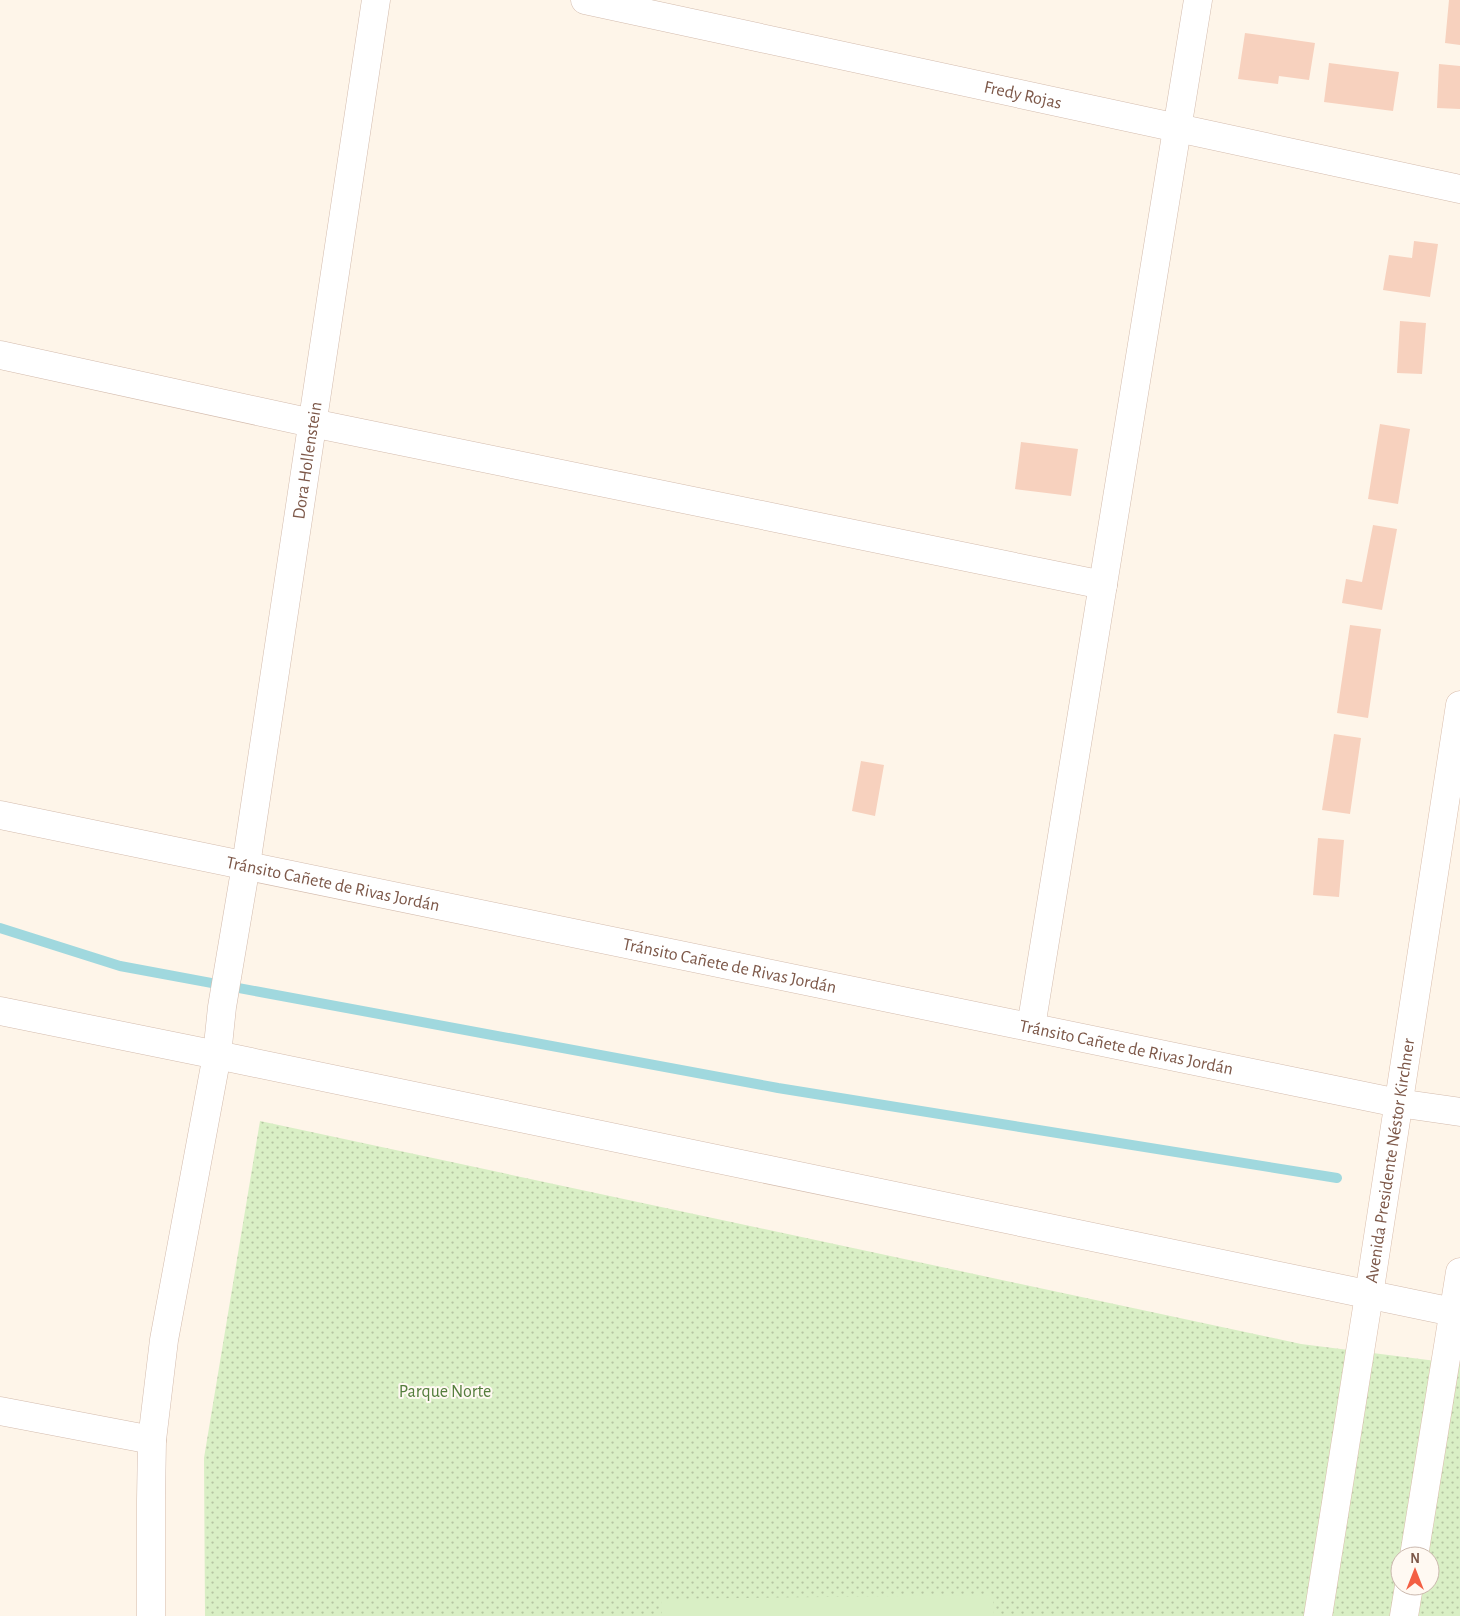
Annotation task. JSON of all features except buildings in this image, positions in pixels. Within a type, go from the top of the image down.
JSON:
[{"type":"street","name":"Dora Hollenstein","points":[[151,1616],[152,1440],[164,1340],[217,1055],[222,1007],[246,865],[376,0]]},
{"type":"street","name":"Fredy Rojas","points":[[585,0],[1460,188]]},
{"type":"street","points":[[1030,1027],[1198,0]]},
{"type":"street","points":[[0,355],[312,423],[1103,584]]},
{"type":"street","name":"Avenida Presidente Néstor Kirchner","points":[[1318,1616],[1370,1295],[1460,705]]},
{"type":"street","name":"Tránsito Cañete de Rivas Jordán","points":[[0,815],[1398,1103],[1460,1112]]},
{"type":"street","points":[[0,1011],[1453,1312]]},
{"type":"street","points":[[1416,1546],[1460,1272]]},
{"type":"street","points":[[0,1411],[152,1440]]},
{"type":"street","points":[[1404,1616],[1407,1596]]},
{"type":"green space","name":"Parque Norte","points":[[260,1121],[1301,1344],[1460,1364],[1460,1616],[205,1616],[204,1458]]},
{"type":"green space","points":[[993,1595],[994,1616],[662,1616],[661,1599]]},
{"type":"waterway","points":[[0,928],[120,966],[778,1088],[1337,1178]]}]
